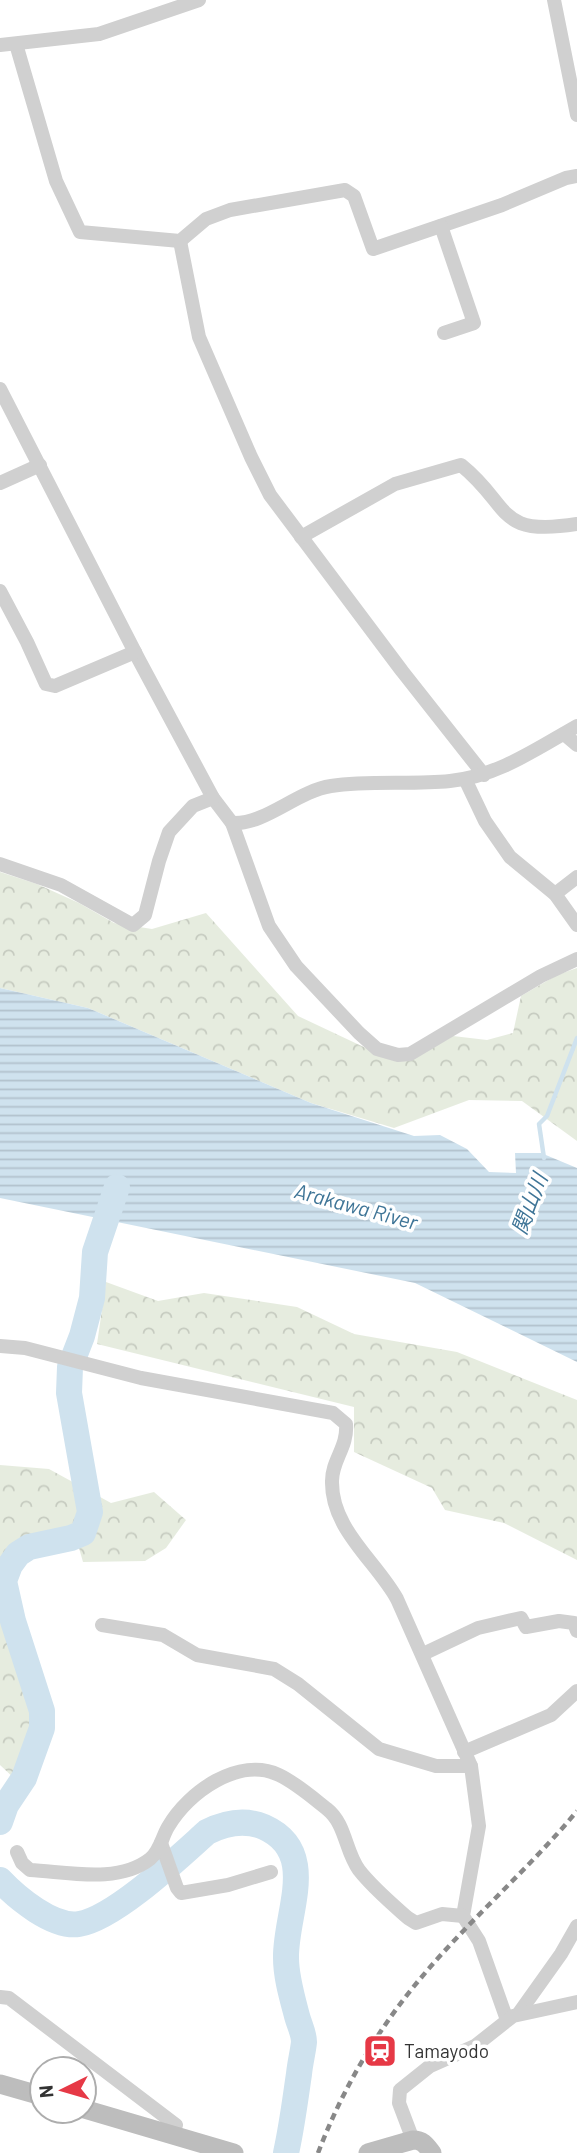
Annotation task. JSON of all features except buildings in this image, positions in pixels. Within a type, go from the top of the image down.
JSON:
[{"type":"main road","points":[[0,2084],[28,2092]]},
{"type":"main road","points":[[98,2113],[234,2153]]},
{"type":"main road","points":[[368,2153],[413,2140],[426,2144],[432,2153]]},
{"type":"street","points":[[0,45],[99,34],[199,0]]},
{"type":"street","points":[[554,0],[577,115]]},
{"type":"street","points":[[16,44],[57,181],[80,232],[180,241],[206,219],[230,210],[345,190],[354,196],[373,249],[577,176]]},
{"type":"street","points":[[441,226],[474,323],[444,333]]},
{"type":"street","points":[[180,241],[199,337],[270,495],[484,775]]},
{"type":"street","points":[[0,389],[213,798],[232,823],[269,926],[304,975],[359,1033],[377,1049],[398,1055],[410,1054],[541,976],[577,959]]},
{"type":"street","points":[[0,483],[40,465]]},
{"type":"street","points":[[300,537],[395,484],[461,466],[510,519],[525,527],[577,524]]},
{"type":"street","points":[[0,591],[46,684],[55,686],[135,652]]},
{"type":"street","points":[[232,823],[246,824],[306,793],[331,786],[451,781],[484,775],[510,765],[577,726]]},
{"type":"street","points":[[564,734],[577,745]]},
{"type":"street","points":[[465,779],[485,821],[510,857],[555,894],[577,925]]},
{"type":"street","points":[[0,864],[61,885],[133,925],[145,915],[169,832],[193,806],[213,798]]},
{"type":"street","points":[[555,894],[577,877]]},
{"type":"street","points":[[0,1346],[25,1348],[141,1378],[333,1413],[346,1424],[347,1438],[333,1469],[331,1482],[335,1501],[350,1538],[389,1586],[423,1654],[471,1766],[480,1826],[463,1916],[479,1941],[513,2017]]},
{"type":"street","points":[[423,1654],[478,1628],[521,1618],[526,1627],[559,1620],[574,1623],[577,1631]]},
{"type":"street","points":[[102,1625],[163,1635],[197,1655],[274,1669],[298,1684],[379,1749],[436,1766],[471,1766]]},
{"type":"street","points":[[464,1752],[551,1715],[577,1691]]},
{"type":"street","points":[[271,1872],[228,1885],[181,1894],[164,1848],[168,1827],[187,1803],[209,1784],[239,1771],[259,1770],[279,1775],[330,1811],[343,1831],[347,1847],[358,1869],[408,1919],[416,1923],[442,1914],[463,1916]]},
{"type":"street","points":[[17,1852],[22,1863],[30,1870],[121,1873],[164,1848]]},
{"type":"street","points":[[413,2140],[399,2103],[400,2090],[430,2066],[475,2046],[513,2017],[561,1954],[577,1926]]},
{"type":"street","points":[[0,1997],[9,1998],[176,2125],[170,2134]]},
{"type":"street","points":[[513,2017],[577,2002]]},
{"type":"green space","points":[[0,872],[37,884],[114,923],[152,929],[206,913],[298,1016],[385,1057],[409,1061],[453,1036],[487,1040],[513,1033],[521,996],[557,975],[577,968],[577,1141],[522,1101],[469,1100],[394,1128],[311,1103],[88,1008],[0,988]]},
{"type":"green space","points":[[106,1282],[158,1301],[204,1293],[297,1307],[354,1334],[457,1352],[577,1400],[577,1560],[504,1523],[445,1510],[432,1488],[354,1452],[354,1407],[97,1344]]},
{"type":"green space","points":[[0,1465],[49,1469],[111,1503],[154,1492],[186,1520],[166,1548],[145,1561],[83,1562],[77,1541],[55,1539],[23,1545],[7,1559],[2,1570],[0,1598]]},
{"type":"green space","points":[[0,1611],[30,1687],[37,1718],[34,1743],[16,1780],[0,1765]]},
{"type":"water","name":"Arakawa River","points":[[0,988],[88,1008],[311,1103],[414,1136],[440,1135],[467,1149],[489,1172],[516,1173],[515,1153],[541,1153],[577,1168],[577,1362],[415,1283],[0,1198]]},
{"type":"waterway","name":"関山川","points":[[544,1158],[539,1124],[547,1116],[577,1038]]},
{"type":"waterway","points":[[0,1822],[6,1805],[24,1778],[42,1728],[42,1711],[13,1621],[4,1581],[18,1554],[29,1547],[83,1533],[90,1512],[69,1393],[70,1367],[92,1298],[95,1252],[117,1187]]},
{"type":"waterway","points":[[0,1880],[47,1917],[69,1924],[79,1924],[110,1911],[128,1899],[214,1829],[228,1824],[250,1823],[264,1827],[281,1838],[291,1852],[295,1868],[296,1885],[287,1940],[286,1965],[304,2042],[286,2153]]},
{"type":"railway","points":[[318,2153],[338,2106],[362,2062],[404,1999],[439,1957],[577,1811]]},
{"type":"place","name":"Tamayodo","points":[[380,2051]]}]
